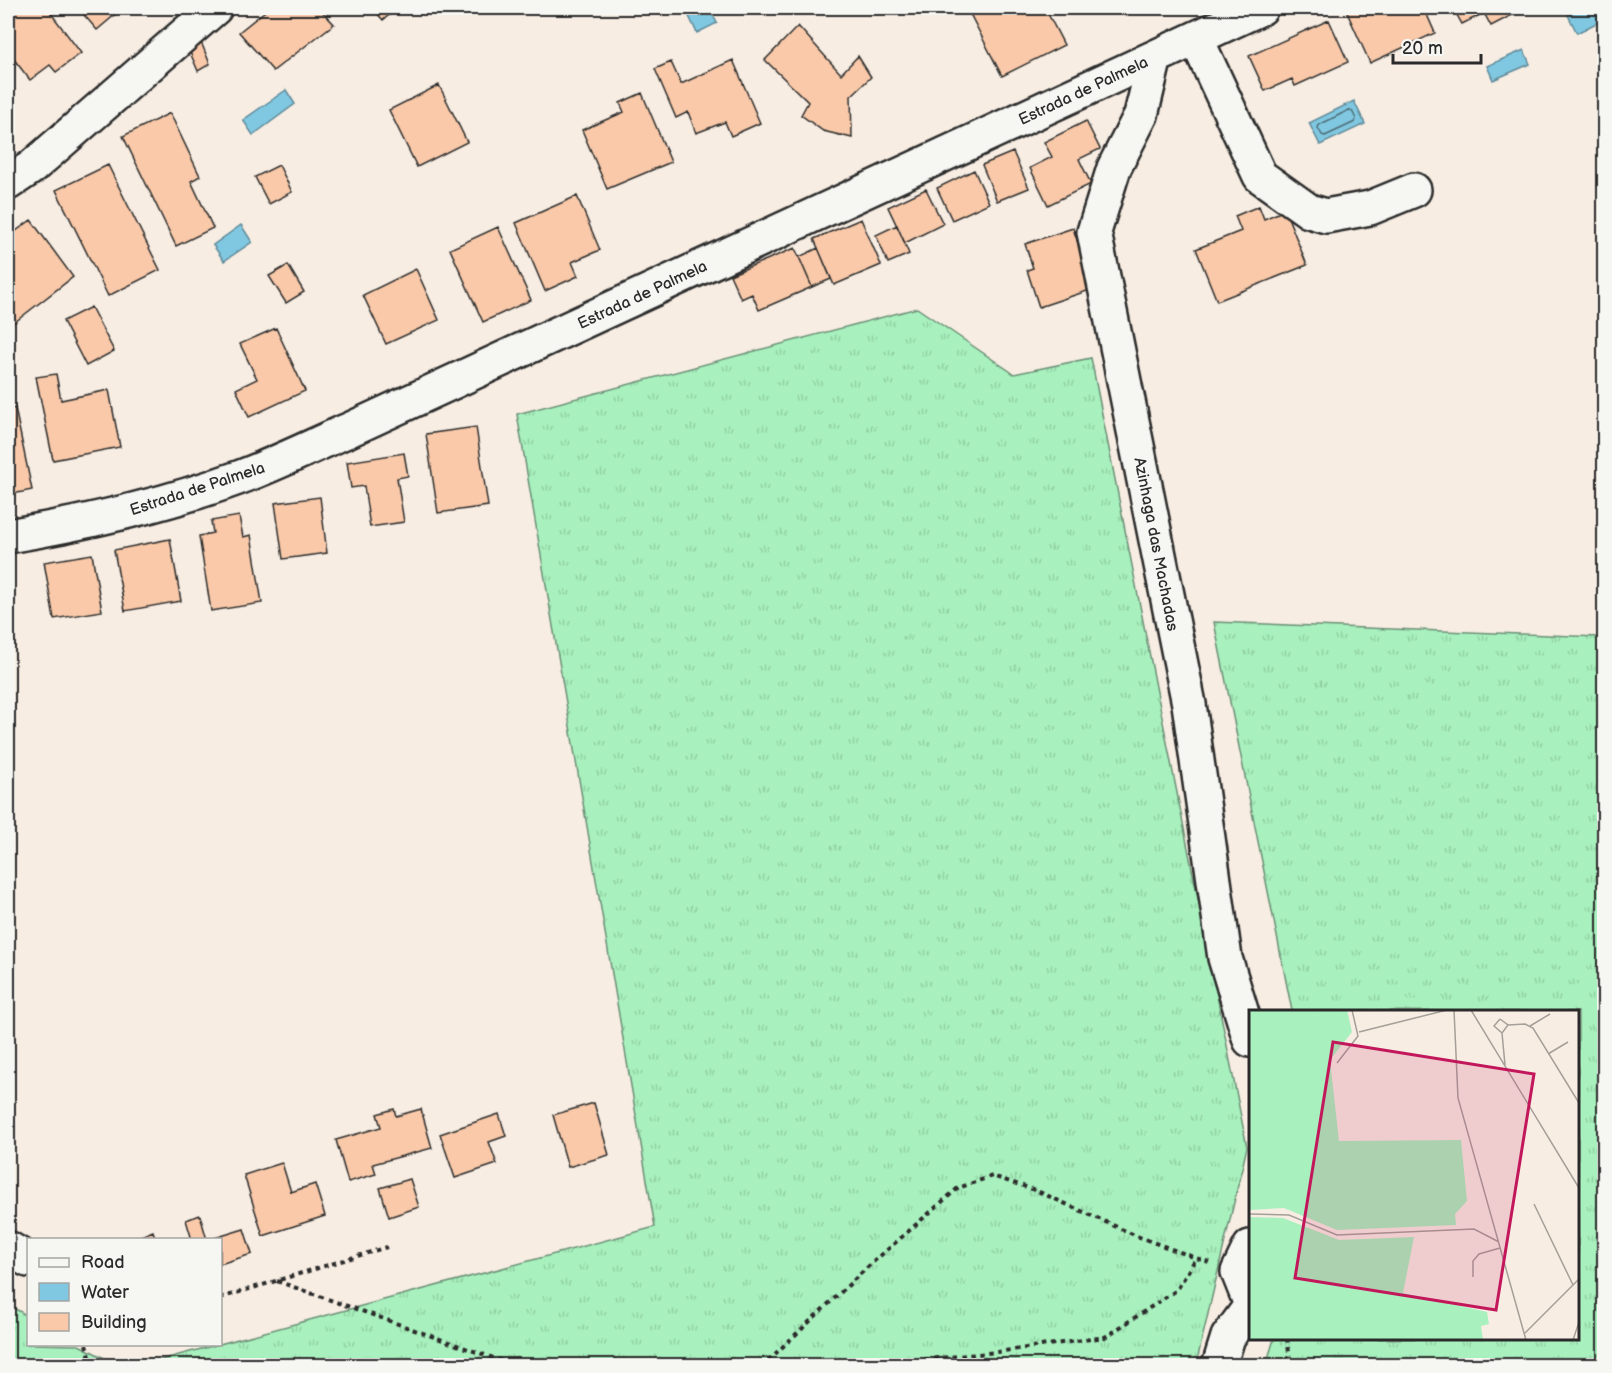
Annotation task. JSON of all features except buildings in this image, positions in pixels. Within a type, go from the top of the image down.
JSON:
[{"type":"street","points":[[8,183],[32,167],[215,8]]},
{"type":"street","name":"Estrada de Palmela","points":[[8,536],[55,528],[149,506],[238,478],[351,429],[1261,8]]},
{"type":"street","points":[[1196,38],[1260,176],[1310,211],[1326,216],[1370,208],[1414,190]]},
{"type":"street","name":"Azinhaga das Machadas","points":[[1155,57],[1141,115],[1114,168],[1094,232],[1189,704],[1225,958],[1249,1034]]},
{"type":"street","points":[[8,1248],[27,1259]]},
{"type":"street","points":[[1244,1260],[1249,1292]]},
{"type":"street","points":[[1219,1365],[1228,1337],[1249,1308]]},
{"type":"path","points":[[761,1365],[958,1188],[992,1176],[1035,1190],[1139,1237],[1196,1258],[1244,1260]]},
{"type":"path","points":[[222,1297],[387,1247]]},
{"type":"path","points":[[862,1365],[998,1352],[1105,1337],[1177,1290],[1196,1258]]},
{"type":"path","points":[[277,1281],[516,1365]]},
{"type":"path","points":[[1287,1340],[1292,1365]]},
{"type":"path","points":[[87,1346],[93,1365]]},
{"type":"green space","points":[[917,308],[1014,374],[1091,358],[1247,1147],[1196,1365],[138,1366],[212,1346],[222,1346],[222,1343],[655,1227],[517,414]]},
{"type":"green space","points":[[1604,548],[1604,1365],[1266,1365],[1274,1340],[1579,1340],[1579,1010],[1292,1010],[1214,622],[1598,637]]},
{"type":"green space","points":[[8,1305],[27,1315],[27,1346],[81,1346],[118,1365],[8,1365]]},
{"type":"water","points":[[685,8],[709,8],[717,23],[697,33]]},
{"type":"water","points":[[1582,8],[1604,8],[1604,19],[1577,33],[1568,15]]},
{"type":"water","points":[[1524,50],[1530,64],[1493,80],[1487,66]]},
{"type":"water","points":[[286,90],[295,104],[253,135],[243,120]]},
{"type":"water","points":[[1354,101],[1365,124],[1320,145],[1309,123]]},
{"type":"water","points":[[241,225],[252,242],[224,261],[213,245]]}]
